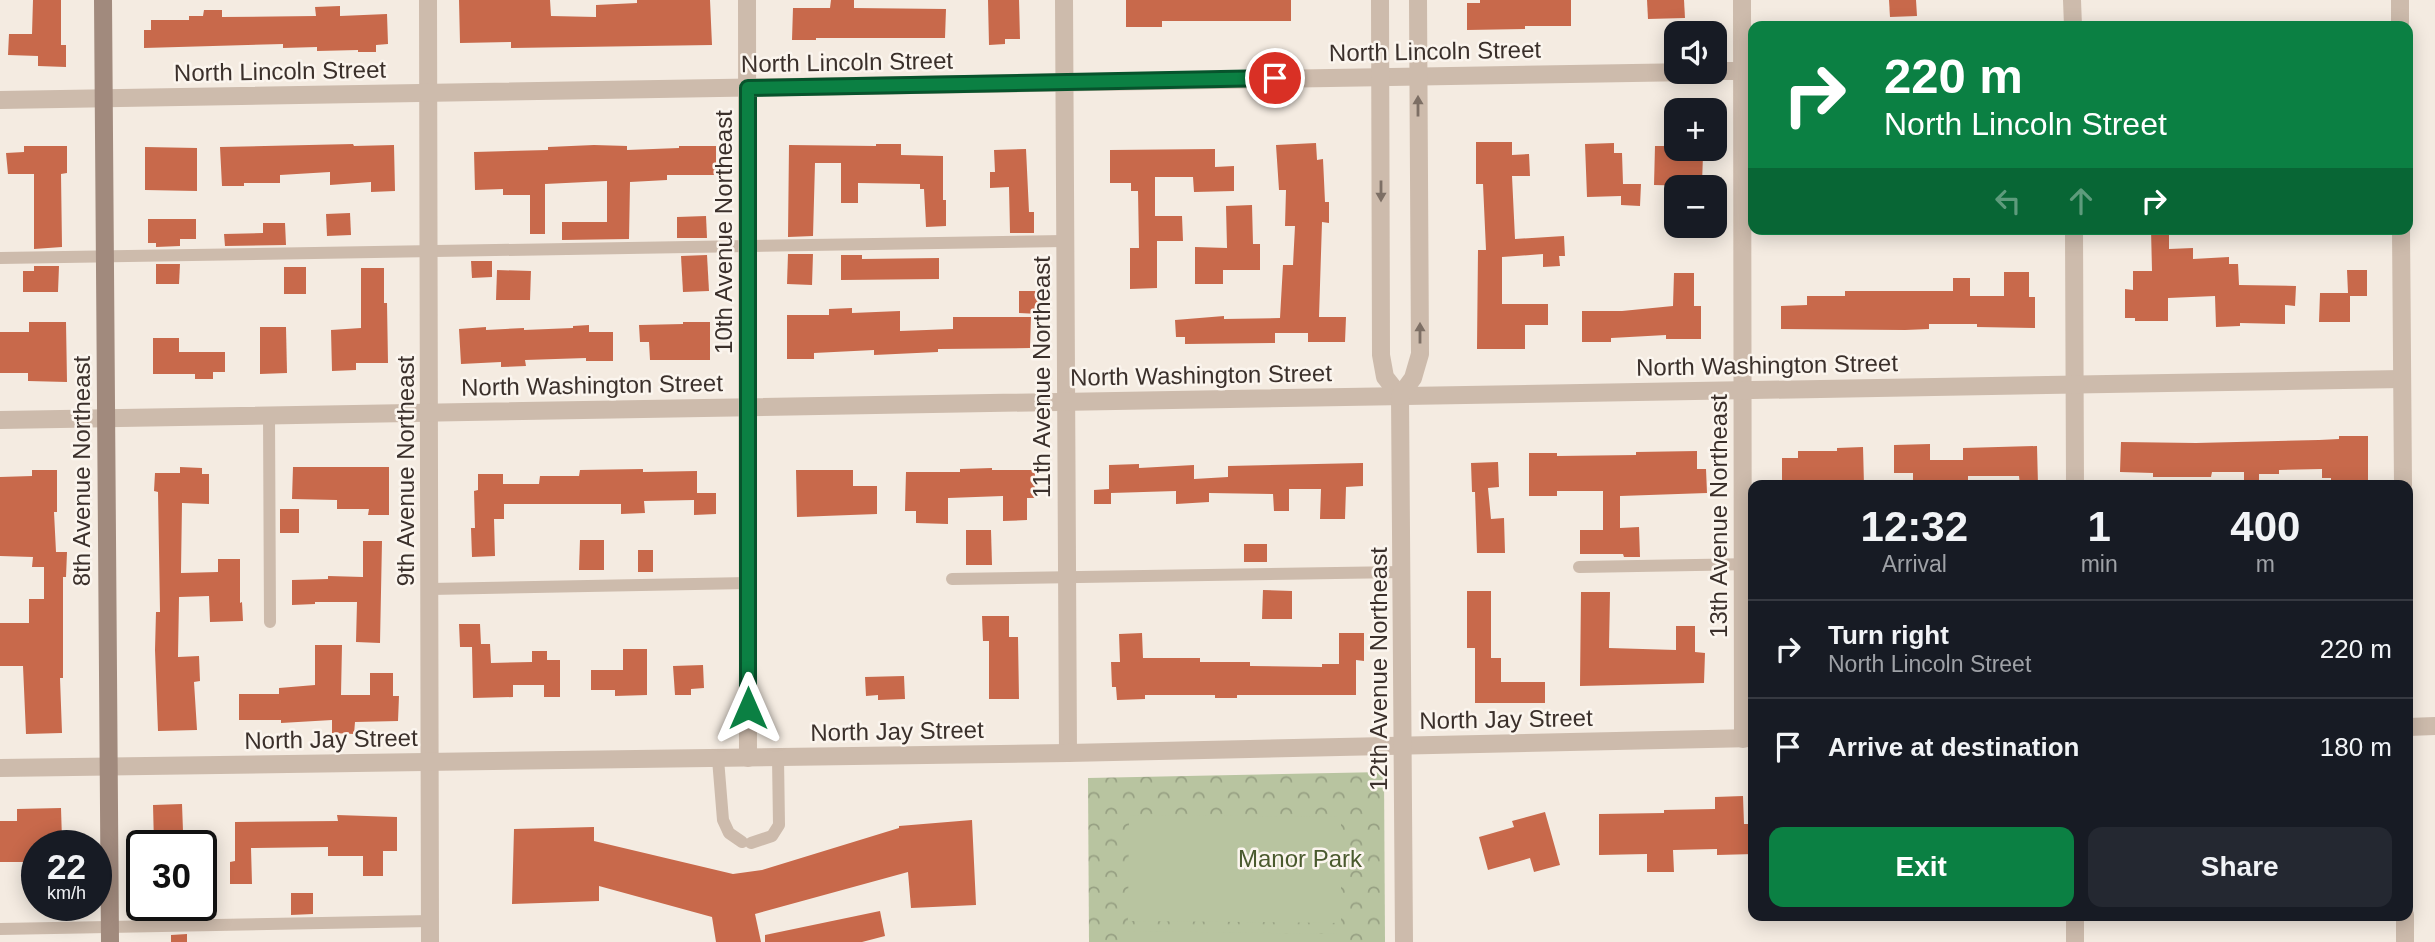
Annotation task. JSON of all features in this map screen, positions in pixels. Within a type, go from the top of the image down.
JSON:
[{"type":"main road","name":"8th Avenue Northeast","points":[[103,0],[110,934]]},
{"type":"street","name":"9th Avenue Northeast","points":[[428,0],[430,942]]},
{"type":"street","name":"10th Avenue Northeast","points":[[747,0],[748,758]]},
{"type":"street","name":"11th Avenue Northeast","points":[[1064,0],[1068,753]]},
{"type":"street","name":"12th Avenue Northeast","points":[[1380,0],[1381,355],[1385,377],[1400,396]]},
{"type":"street","name":"12th Avenue Northeast","points":[[1404,942],[1400,396],[1413,378],[1420,354],[1418,0]]},
{"type":"street","name":"13th Avenue Northeast","points":[[1742,0],[1748,71],[1742,390],[1748,564],[1748,739]]},
{"type":"street","points":[[2072,0],[2073,21]]},
{"type":"street","points":[[2400,0],[2400,21]]},
{"type":"street","points":[[1727,71],[1748,71]]},
{"type":"street","name":"North Lincoln Street","points":[[0,100],[1664,72]]},
{"type":"street","points":[[2074,235],[2075,480]]},
{"type":"street","points":[[2401,235],[2403,480]]},
{"type":"street","name":"North Washington Street","points":[[0,420],[2402,379]]},
{"type":"street","points":[[2413,727],[2435,726]]},
{"type":"street","name":"North Jay Street","points":[[0,768],[718,759],[1748,739]]},
{"type":"street","points":[[2075,942],[2076,921]]},
{"type":"street","points":[[2405,921],[2405,942]]},
{"type":"lane","points":[[0,258],[1064,241]]},
{"type":"lane","points":[[269,415],[270,622]]},
{"type":"lane","points":[[1579,568],[1748,564]]},
{"type":"lane","points":[[952,579],[1402,572]]},
{"type":"lane","points":[[430,589],[748,583]]},
{"type":"lane","points":[[718,759],[723,820],[729,833],[746,843],[772,836],[779,825],[778,758]]},
{"type":"lane","points":[[0,929],[110,934],[430,921]]},
{"type":"green space","name":"Manor Park","points":[[1384,772],[1385,942],[1089,942],[1088,778]]},
{"type":"green space","points":[[1129,815],[1341,817],[1341,923],[1128,921]]},
{"type":"green space","points":[[1126,931],[1338,934],[1338,942],[1126,942]]},
{"type":"building","points":[[33,0],[61,0],[61,45],[66,45],[66,67],[38,66],[38,56],[8,55],[9,34],[32,34]]},
{"type":"building","points":[[459,0],[550,0],[551,16],[596,17],[596,5],[637,3],[637,0],[710,0],[712,45],[511,48],[511,42],[460,43]]},
{"type":"building","points":[[831,0],[854,0],[854,8],[946,9],[945,38],[792,40],[793,8],[830,8]]},
{"type":"building","points":[[988,0],[1019,0],[1020,39],[1005,39],[1005,44],[989,45]]},
{"type":"building","points":[[1126,0],[1291,0],[1291,21],[1162,21],[1162,27],[1126,27]]},
{"type":"building","points":[[1480,0],[1571,0],[1571,26],[1467,30],[1467,3],[1480,3]]},
{"type":"building","points":[[1647,0],[1684,0],[1685,18],[1648,19]]},
{"type":"building","points":[[1889,0],[1916,0],[1917,16],[1890,17]]},
{"type":"building","points":[[340,6],[340,16],[387,14],[388,44],[376,45],[376,52],[317,51],[317,47],[283,48],[283,44],[144,48],[144,30],[151,30],[151,20],[189,20],[189,16],[203,16],[204,10],[222,10],[222,17],[316,16],[315,7]]},
{"type":"building","points":[[1476,142],[1512,142],[1512,155],[1529,154],[1530,176],[1512,176],[1515,239],[1564,236],[1565,256],[1559,256],[1560,266],[1543,267],[1543,254],[1502,257],[1502,304],[1548,304],[1548,325],[1525,325],[1525,349],[1477,349],[1478,250],[1486,250],[1483,184],[1476,184]]},
{"type":"building","points":[[1316,143],[1317,160],[1323,159],[1325,202],[1329,202],[1329,223],[1322,222],[1319,317],[1346,317],[1345,342],[1308,342],[1308,333],[1275,333],[1275,343],[1185,344],[1185,337],[1176,337],[1175,320],[1224,316],[1224,319],[1280,318],[1283,265],[1293,265],[1295,226],[1285,226],[1286,190],[1279,190],[1276,145]]},
{"type":"building","points":[[1614,143],[1614,153],[1622,153],[1623,184],[1641,184],[1640,206],[1621,205],[1621,196],[1587,197],[1585,144]]},
{"type":"building","points":[[901,144],[901,155],[943,156],[946,226],[926,227],[924,189],[920,189],[920,184],[858,183],[858,203],[841,203],[841,163],[815,163],[813,236],[788,237],[789,145]]},
{"type":"building","points":[[394,145],[395,191],[371,192],[371,182],[330,185],[330,172],[280,175],[280,183],[222,186],[220,147]]},
{"type":"building","points":[[24,146],[67,146],[67,173],[61,174],[62,247],[34,249],[34,174],[8,174],[6,153],[24,152]]},
{"type":"building","points":[[627,146],[627,150],[716,146],[716,175],[667,175],[667,180],[630,182],[629,239],[562,240],[562,222],[607,222],[607,181],[545,184],[545,234],[530,234],[530,195],[503,195],[503,189],[475,190],[474,152],[548,150],[548,147]]},
{"type":"building","points":[[1655,146],[1664,146],[1664,161],[1703,161],[1702,175],[1664,175],[1664,185],[1654,185]]},
{"type":"building","points":[[145,147],[197,148],[197,191],[145,190]]},
{"type":"building","points":[[1026,149],[1029,212],[1034,212],[1034,233],[1010,233],[1009,187],[990,188],[990,172],[995,172],[994,150]]},
{"type":"building","points":[[1215,149],[1215,167],[1234,166],[1234,191],[1194,192],[1193,177],[1155,177],[1155,216],[1182,216],[1183,241],[1157,241],[1157,288],[1130,289],[1130,248],[1139,248],[1138,191],[1131,191],[1131,183],[1110,183],[1110,150]]},
{"type":"building","points":[[1252,205],[1253,244],[1260,244],[1260,270],[1223,270],[1223,284],[1195,284],[1195,247],[1227,248],[1226,206]]},
{"type":"building","points":[[350,213],[351,235],[327,236],[326,214]]},
{"type":"building","points":[[706,216],[707,238],[677,238],[677,217]]},
{"type":"building","points":[[148,219],[196,219],[196,239],[180,239],[180,246],[156,247],[156,243],[148,243]]},
{"type":"building","points":[[263,223],[285,223],[286,245],[225,246],[224,234],[263,233]]},
{"type":"building","points":[[2151,235],[2169,235],[2169,249],[2193,248],[2193,259],[2229,257],[2229,264],[2238,264],[2239,285],[2296,286],[2295,306],[2285,305],[2285,324],[2240,323],[2240,326],[2216,327],[2215,296],[2168,298],[2168,321],[2135,321],[2135,318],[2125,318],[2125,289],[2133,290],[2133,271],[2152,271]]},
{"type":"building","points":[[788,254],[813,254],[812,285],[787,284]]},
{"type":"building","points":[[707,255],[709,291],[683,292],[681,256]]},
{"type":"building","points":[[841,255],[862,255],[862,259],[939,258],[939,279],[841,280]]},
{"type":"building","points":[[471,261],[492,261],[492,277],[472,278]]},
{"type":"building","points":[[156,264],[180,264],[179,284],[156,284]]},
{"type":"building","points":[[34,266],[59,266],[58,292],[23,292],[23,271],[34,271]]},
{"type":"building","points":[[284,267],[306,267],[306,294],[284,294]]},
{"type":"building","points":[[361,268],[384,268],[388,363],[356,363],[356,370],[332,371],[331,330],[361,328]]},
{"type":"building","points":[[497,270],[531,271],[530,300],[496,300]]},
{"type":"building","points":[[2347,270],[2367,270],[2367,296],[2350,296],[2350,322],[2319,322],[2320,293],[2348,293]]},
{"type":"building","points":[[2004,272],[2029,272],[2029,297],[2035,297],[2035,328],[1929,324],[1929,329],[1905,330],[1781,329],[1781,306],[1807,305],[1807,296],[1845,296],[1845,291],[1953,291],[1953,278],[1970,278],[1970,296],[2004,296]]},
{"type":"building","points":[[1674,273],[1694,273],[1694,306],[1701,306],[1701,339],[1666,339],[1666,335],[1611,338],[1611,342],[1582,342],[1582,311],[1622,311],[1673,306]]},
{"type":"building","points":[[1019,291],[1039,291],[1039,314],[1019,313]]},
{"type":"building","points":[[852,308],[852,313],[900,311],[900,331],[953,329],[953,317],[1031,317],[1030,348],[938,349],[938,352],[874,355],[874,350],[814,353],[814,359],[787,359],[787,315],[829,315],[829,309]]},
{"type":"building","points":[[29,322],[66,322],[67,382],[28,381],[28,373],[0,373],[0,332],[29,332]]},
{"type":"building","points":[[710,322],[710,360],[650,360],[649,342],[640,342],[639,325]]},
{"type":"building","points":[[589,325],[589,332],[613,332],[613,361],[586,361],[586,358],[525,360],[526,366],[501,367],[501,362],[461,364],[459,329],[486,327],[486,330],[524,330]]},
{"type":"building","points":[[260,327],[286,327],[287,373],[260,374]]},
{"type":"building","points":[[153,338],[179,338],[179,352],[225,352],[225,372],[213,372],[213,379],[195,379],[195,374],[153,374]]},
{"type":"building","points":[[2339,436],[2368,436],[2368,480],[2322,478],[2322,469],[2279,470],[2279,474],[2259,474],[2259,480],[2244,480],[2244,472],[2212,472],[2211,477],[2153,477],[2153,473],[2120,472],[2121,442],[2339,439]]},
{"type":"building","points":[[1930,444],[1930,460],[1963,460],[1963,448],[2037,446],[2038,480],[2019,480],[2019,476],[1968,476],[1968,480],[1913,480],[1913,473],[1894,473],[1894,445]]},
{"type":"building","points":[[1863,447],[1864,480],[1782,480],[1782,458],[1798,458],[1798,451],[1837,451],[1837,448]]},
{"type":"building","points":[[1697,451],[1697,469],[1706,469],[1707,493],[1620,496],[1620,528],[1639,527],[1640,557],[1624,557],[1623,554],[1580,554],[1580,530],[1603,530],[1603,491],[1557,491],[1557,496],[1529,496],[1529,453],[1557,453],[1557,456]]},
{"type":"building","points":[[1498,462],[1499,487],[1488,488],[1491,519],[1504,518],[1505,553],[1477,553],[1471,463]]},
{"type":"building","points":[[1363,463],[1363,486],[1346,487],[1345,519],[1320,519],[1321,489],[1289,489],[1289,511],[1274,511],[1273,494],[1209,493],[1209,502],[1176,504],[1176,491],[1111,493],[1111,504],[1094,504],[1094,490],[1109,489],[1109,465],[1139,464],[1139,468],[1194,465],[1194,479],[1228,477],[1228,466]]},
{"type":"building","points":[[180,467],[202,468],[202,474],[209,474],[209,504],[182,503],[181,573],[218,572],[218,559],[240,559],[240,603],[242,602],[243,621],[210,622],[209,596],[179,597],[178,657],[199,656],[200,681],[194,682],[197,730],[158,731],[155,650],[156,612],[160,612],[158,492],[154,491],[155,473],[180,473]]},
{"type":"building","points":[[293,467],[389,467],[389,515],[368,515],[369,509],[337,509],[337,500],[292,499]]},
{"type":"building","points":[[643,469],[643,472],[697,471],[697,493],[716,493],[716,514],[694,515],[694,500],[644,501],[645,513],[621,514],[621,504],[504,504],[504,519],[494,519],[495,556],[472,557],[471,528],[475,528],[474,491],[478,490],[478,474],[503,474],[503,484],[539,484],[540,476],[579,476],[580,470]]},
{"type":"building","points":[[960,469],[1035,470],[1035,498],[1027,498],[1027,520],[1003,521],[1003,496],[948,498],[948,524],[916,523],[916,511],[905,511],[906,472],[960,472]]},
{"type":"building","points":[[32,470],[57,470],[57,512],[54,512],[56,552],[67,552],[66,577],[63,577],[63,678],[60,678],[62,733],[26,734],[23,666],[0,666],[0,623],[29,623],[29,599],[44,599],[44,567],[32,567],[33,557],[0,556],[0,477],[32,476]]},
{"type":"building","points":[[796,470],[853,470],[853,486],[877,486],[877,514],[797,517]]},
{"type":"building","points":[[280,509],[299,509],[299,533],[280,533]]},
{"type":"building","points":[[966,530],[991,530],[992,565],[966,565]]},
{"type":"building","points":[[580,540],[604,540],[604,570],[579,570]]},
{"type":"building","points":[[363,541],[382,541],[380,643],[356,642],[357,602],[292,605],[292,580],[328,579],[328,576],[363,577]]},
{"type":"building","points":[[1244,544],[1267,544],[1267,562],[1244,562]]},
{"type":"building","points":[[638,550],[653,550],[653,572],[638,572]]},
{"type":"building","points":[[1263,590],[1292,591],[1292,619],[1262,619]]},
{"type":"building","points":[[1467,591],[1491,591],[1491,658],[1501,658],[1501,682],[1545,682],[1545,703],[1475,703],[1475,648],[1467,648]]},
{"type":"building","points":[[1581,592],[1610,592],[1609,648],[1676,650],[1676,626],[1695,626],[1695,652],[1705,653],[1704,683],[1580,686]]},
{"type":"building","points":[[982,616],[1009,616],[1009,637],[1018,637],[1019,699],[989,699],[989,641],[983,641]]},
{"type":"building","points":[[459,624],[480,624],[481,644],[490,644],[491,663],[532,662],[532,651],[547,651],[547,660],[560,660],[560,697],[544,697],[544,685],[513,685],[513,697],[473,698],[472,647],[460,647]]},
{"type":"building","points":[[1142,633],[1143,658],[1200,658],[1200,662],[1250,662],[1250,666],[1322,667],[1322,664],[1339,664],[1339,633],[1364,633],[1364,661],[1356,660],[1356,695],[1237,695],[1237,698],[1215,698],[1215,695],[1145,695],[1145,699],[1117,700],[1116,687],[1112,687],[1111,662],[1120,662],[1119,634]]},
{"type":"building","points":[[315,645],[342,645],[341,695],[370,695],[370,673],[393,673],[393,696],[399,696],[398,721],[355,722],[354,734],[332,733],[332,720],[281,723],[281,720],[239,720],[239,694],[279,694],[279,688],[315,685]]},
{"type":"building","points":[[623,649],[647,649],[647,695],[615,696],[615,690],[591,690],[591,670],[623,670]]},
{"type":"building","points":[[703,665],[704,688],[691,689],[691,695],[675,695],[673,666]]},
{"type":"building","points":[[904,676],[905,699],[878,700],[878,695],[866,696],[865,677]]},
{"type":"building","points":[[1743,796],[1744,824],[1748,824],[1748,854],[1717,855],[1717,849],[1673,850],[1674,872],[1647,872],[1647,854],[1599,855],[1599,814],[1715,809],[1715,797]]},
{"type":"building","points":[[182,804],[183,830],[154,830],[153,805]]},
{"type":"building","points":[[61,808],[62,830],[21,830],[21,862],[0,862],[0,821],[17,821],[17,809]]},
{"type":"building","points":[[1545,812],[1560,865],[1534,872],[1530,858],[1488,870],[1479,837],[1514,827],[1512,821]]},
{"type":"building","points":[[337,815],[397,817],[397,851],[383,851],[383,876],[363,876],[363,856],[328,856],[328,847],[251,848],[252,884],[230,884],[230,862],[235,861],[235,822],[338,821]]},
{"type":"building","points":[[972,820],[976,905],[911,908],[908,872],[755,914],[761,942],[716,942],[712,917],[599,886],[599,901],[512,904],[514,829],[594,827],[594,841],[733,874],[762,870],[899,826]]},
{"type":"building","points":[[291,893],[313,893],[313,914],[291,915]]},
{"type":"building","points":[[880,911],[885,936],[862,942],[765,942],[765,935]]},
{"type":"building","points":[[187,934],[187,942],[171,942],[171,935]]},
{"type":"route","points":[[748,708],[748,88],[1275,78]]}]
